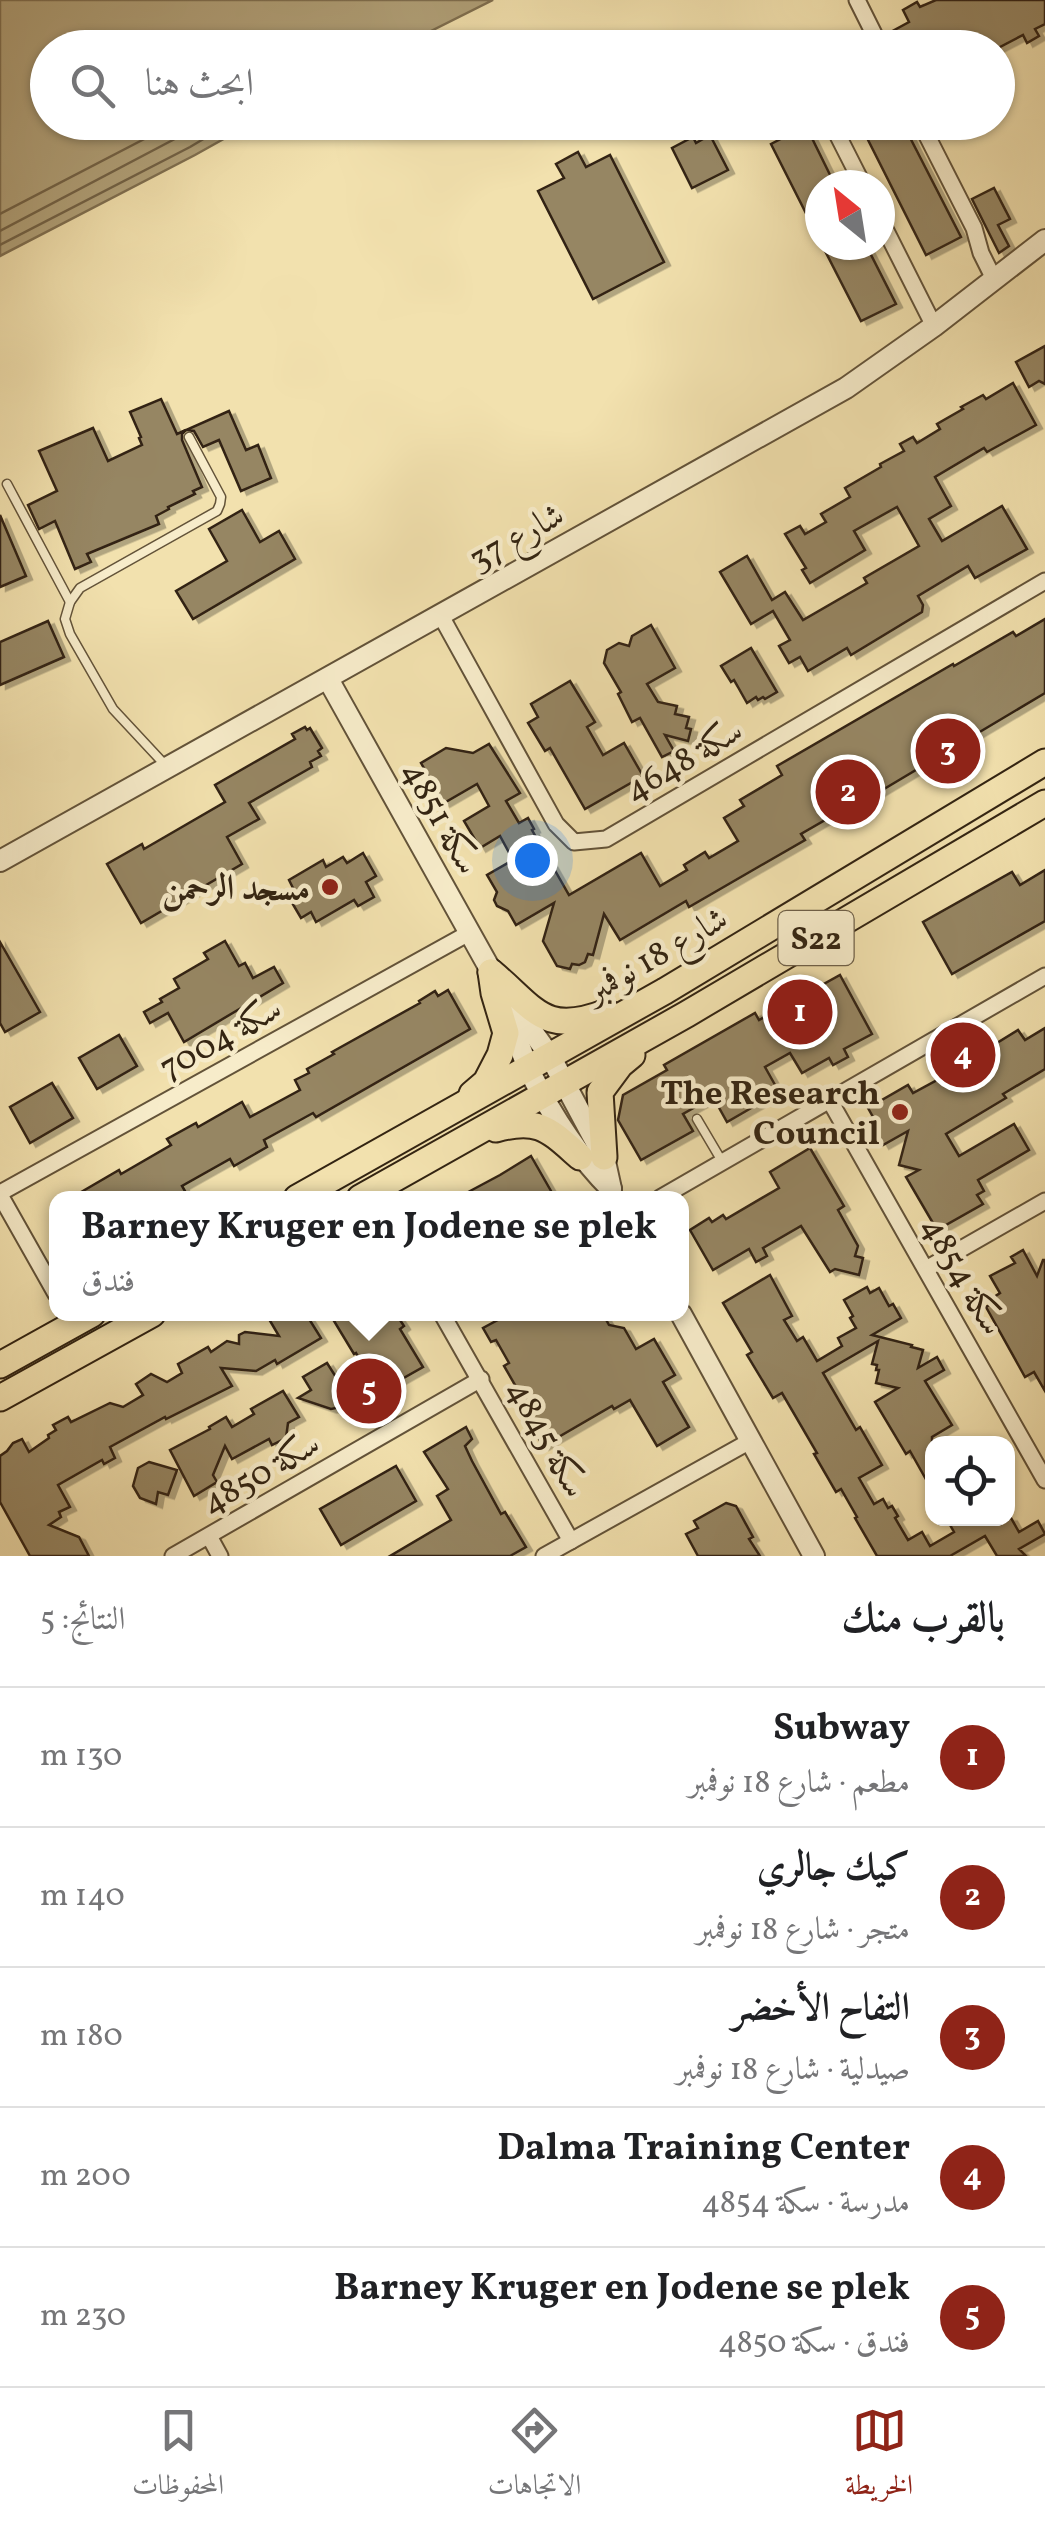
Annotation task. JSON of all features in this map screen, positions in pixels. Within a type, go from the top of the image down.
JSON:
[{"type":"main road","name":"شارع 18 نوفمبر","points":[[310,1191],[664,990],[1045,762]]},
{"type":"main road","name":"شارع 18 نوفمبر","points":[[377,1191],[1045,803]]},
{"type":"main road","points":[[454,1111],[486,1082],[500,1055],[506,1032],[494,993],[495,980],[511,988],[537,1014],[557,1021],[584,1021],[664,990]]},
{"type":"main road","points":[[436,1156],[497,1128],[530,1125],[543,1126],[592,1157],[600,1092],[620,1065],[687,1014]]},
{"type":"main road","points":[[0,1365],[72,1321]]},
{"type":"main road","points":[[0,1398],[139,1321]]},
{"type":"street","points":[[857,0],[873,30]]},
{"type":"street","points":[[840,140],[855,170]]},
{"type":"street","points":[[929,140],[974,228],[994,278]]},
{"type":"street","name":"شارع 37","points":[[0,861],[846,388],[1045,240]]},
{"type":"street","points":[[895,249],[934,326]]},
{"type":"street","name":"سكة 4648","points":[[441,616],[556,824],[574,842],[606,839],[1045,582]]},
{"type":"street","name":"سكة 4851","points":[[328,679],[612,1191]]},
{"type":"street","name":"سكة 7004","points":[[0,1194],[468,933]]},
{"type":"street","points":[[673,1191],[1045,976]]},
{"type":"street","name":"سكة 4854","points":[[830,1101],[1045,1480]]},
{"type":"street","points":[[0,1194],[49,1282]]},
{"type":"street","points":[[926,1269],[1045,1201]]},
{"type":"street","name":"سكة 4845","points":[[446,1321],[571,1541]]},
{"type":"street","points":[[685,1321],[814,1556]]},
{"type":"street","name":"سكة 4850","points":[[174,1556],[480,1379]]},
{"type":"street","points":[[544,1556],[752,1440]]},
{"type":"street","points":[[209,1536],[220,1556]]},
{"type":"lane","points":[[167,767],[113,709],[70,634],[66,619],[70,602],[80,588],[216,511],[221,496],[189,437]]},
{"type":"lane","points":[[8,484],[70,602]]},
{"type":"lane","points":[[697,1119],[723,1164]]},
{"type":"water","points":[[0,0],[493,0],[433,30],[30,30],[30,140],[222,140],[0,256]]},
{"type":"building","points":[[936,0],[1045,0],[1045,24],[1035,29],[1039,36],[1027,43],[1023,35],[1015,39],[1015,30],[894,30],[909,22],[903,10],[917,2],[920,7]]},
{"type":"building","points":[[687,140],[713,140],[728,170],[692,188],[672,148]]},
{"type":"building","points":[[779,140],[813,140],[828,170],[805,170],[805,211],[771,144]]},
{"type":"building","points":[[868,140],[911,140],[961,237],[926,255],[895,193],[895,170],[883,170]]},
{"type":"building","points":[[578,152],[586,167],[610,155],[664,262],[593,299],[538,191],[564,178],[556,164]]},
{"type":"building","points":[[994,188],[1010,219],[998,225],[1009,246],[999,253],[972,199]]},
{"type":"building","points":[[830,260],[874,260],[896,304],[861,321]]},
{"type":"building","points":[[1045,346],[1045,384],[1039,381],[1029,387],[1016,362]]},
{"type":"building","points":[[1013,383],[1036,425],[987,452],[984,448],[935,477],[951,506],[929,519],[942,541],[1002,506],[1027,549],[975,578],[968,566],[918,596],[922,612],[851,655],[847,648],[808,671],[800,657],[789,663],[779,646],[790,640],[773,611],[751,624],[720,572],[747,556],[772,600],[785,592],[803,620],[867,583],[864,578],[919,546],[897,507],[854,531],[865,550],[810,583],[802,570],[806,568],[785,534],[800,526],[805,534],[826,522],[821,514],[850,497],[845,488],[904,451],[900,444],[913,437],[917,443],[940,429],[937,424],[961,407],[983,395],[986,399]]},
{"type":"building","points":[[161,399],[177,434],[186,430],[182,440],[202,487],[156,516],[159,524],[87,554],[91,562],[75,569],[55,521],[39,529],[28,505],[57,491],[39,451],[93,428],[108,461],[142,445],[130,412]]},
{"type":"building","points":[[229,411],[246,450],[258,445],[271,478],[241,491],[219,440],[203,447],[194,431],[186,430]]},
{"type":"building","points":[[242,510],[260,542],[279,531],[295,559],[193,619],[176,591],[227,561],[209,529]]},
{"type":"building","points":[[0,515],[26,576],[0,587]]},
{"type":"building","points":[[1045,619],[1045,693],[801,834],[805,840],[689,907],[686,901],[620,940],[604,914],[593,955],[588,954],[585,962],[572,964],[570,969],[557,966],[543,941],[554,903],[516,925],[508,911],[497,906],[497,892],[487,875],[513,860],[500,836],[480,848],[464,821],[489,806],[477,784],[444,803],[421,763],[446,748],[473,753],[489,744],[520,793],[506,801],[519,823],[528,818],[569,895],[641,853],[660,886],[687,870],[684,865],[705,852],[709,858],[738,841],[724,818],[744,806],[740,800],[782,775],[777,766],[953,664]]},
{"type":"building","points":[[48,621],[64,657],[0,685],[0,642]]},
{"type":"building","points":[[651,625],[675,668],[647,684],[658,702],[677,706],[675,714],[689,717],[686,728],[691,729],[688,741],[665,735],[674,751],[662,757],[640,718],[632,722],[604,663],[607,650],[619,643],[629,646],[632,636]]},
{"type":"building","points":[[751,648],[777,692],[747,703],[721,666]]},
{"type":"building","points":[[570,681],[595,722],[587,727],[603,755],[624,743],[643,776],[585,809],[550,748],[545,751],[528,723],[538,717],[531,704]]},
{"type":"building","points":[[310,728],[322,748],[318,751],[321,756],[310,762],[312,767],[249,803],[259,819],[227,837],[242,864],[141,923],[107,864],[142,844],[144,849],[225,802],[215,785],[295,739],[292,734]]},
{"type":"building","name":"مسجد الرحمن","points":[[363,853],[376,876],[366,882],[374,897],[358,906],[354,900],[316,922],[311,912],[301,918],[288,896],[295,892],[289,880],[323,860],[326,867],[343,857],[347,863]]},
{"type":"building","points":[[1045,870],[1045,921],[952,974],[923,922],[1012,872],[1020,885]]},
{"type":"building","points":[[225,941],[239,966],[245,963],[253,978],[274,967],[283,983],[184,1042],[168,1013],[150,1023],[144,1012],[179,988],[174,979],[208,959],[204,953]]},
{"type":"building","points":[[0,942],[40,1012],[5,1032],[0,1023]]},
{"type":"building","points":[[840,975],[872,1034],[844,1049],[848,1057],[833,1065],[829,1058],[802,1073],[790,1053],[765,1067],[779,1092],[727,1122],[713,1097],[683,1114],[693,1131],[641,1160],[618,1120],[623,1095],[667,1070],[664,1065],[755,1013],[759,1020]]},
{"type":"building","points":[[448,990],[470,1029],[316,1117],[313,1113],[264,1140],[267,1147],[234,1166],[230,1159],[182,1186],[185,1191],[83,1191],[171,1145],[167,1139],[196,1123],[198,1127],[242,1102],[250,1117],[300,1090],[295,1080],[309,1073],[307,1069],[435,991],[438,996]]},
{"type":"building","points":[[1045,1028],[1045,1069],[946,1134],[959,1156],[1014,1124],[1029,1150],[978,1180],[984,1191],[977,1195],[983,1204],[937,1230],[906,1177],[919,1170],[899,1165],[908,1131],[883,1145],[868,1119],[873,1117],[868,1108],[908,1085],[913,1093],[977,1050],[979,1054],[1018,1030],[1025,1040]]},
{"type":"building","points":[[119,1035],[137,1066],[97,1089],[79,1058]]},
{"type":"building","points":[[52,1083],[73,1118],[30,1143],[10,1107]]},
{"type":"building","points":[[810,1148],[844,1206],[838,1210],[858,1246],[855,1256],[863,1258],[859,1275],[835,1269],[830,1272],[801,1226],[763,1248],[767,1256],[756,1262],[749,1249],[713,1270],[690,1230],[709,1218],[712,1222],[723,1215],[726,1219],[779,1188],[770,1172]]},
{"type":"building","points":[[531,1156],[551,1191],[470,1191]]},
{"type":"building","points":[[1023,1250],[1037,1276],[1045,1260],[1045,1391],[1034,1372],[1025,1377],[986,1307],[1000,1293],[990,1276],[1015,1263],[1011,1257]]},
{"type":"building","points":[[770,1275],[792,1316],[784,1320],[797,1341],[803,1337],[817,1361],[842,1346],[838,1338],[856,1328],[844,1300],[867,1287],[870,1293],[879,1288],[901,1318],[872,1335],[923,1350],[918,1368],[937,1357],[944,1370],[925,1381],[952,1425],[934,1436],[925,1436],[925,1478],[875,1402],[898,1388],[876,1383],[879,1370],[872,1364],[878,1341],[823,1373],[882,1465],[859,1478],[874,1504],[883,1499],[888,1508],[892,1506],[908,1540],[922,1532],[930,1546],[954,1532],[951,1526],[1015,1525],[1019,1532],[1038,1521],[1045,1534],[1019,1549],[1026,1556],[997,1556],[985,1536],[950,1556],[877,1556],[841,1489],[836,1492],[782,1393],[773,1398],[723,1303]]},
{"type":"building","points":[[270,1321],[310,1321],[321,1338],[277,1364],[275,1360],[256,1371],[221,1368],[232,1386],[110,1447],[115,1458],[104,1464],[102,1460],[58,1485],[70,1507],[59,1512],[61,1517],[49,1525],[79,1537],[89,1556],[30,1556],[0,1502],[0,1456],[13,1443],[22,1439],[29,1452],[49,1438],[56,1430],[53,1425],[68,1417],[71,1422],[110,1403],[123,1407],[143,1395],[136,1384],[151,1374],[167,1382],[182,1373],[178,1364],[208,1347],[211,1352],[227,1341],[239,1344],[239,1335],[245,1332],[279,1336]]},
{"type":"building","points":[[334,1321],[401,1321],[404,1326],[400,1329],[423,1367],[377,1393]]},
{"type":"building","points":[[496,1321],[607,1321],[624,1328],[636,1349],[654,1339],[675,1375],[663,1382],[689,1427],[657,1446],[630,1400],[614,1409],[612,1406],[543,1446],[521,1407],[526,1404],[504,1366],[509,1363],[496,1340],[491,1342],[483,1328]]},
{"type":"building","points":[[327,1363],[343,1388],[359,1389],[347,1411],[298,1398],[311,1390],[303,1377]]},
{"type":"building","points":[[283,1391],[299,1417],[288,1423],[286,1438],[272,1445],[269,1439],[232,1459],[225,1446],[213,1475],[217,1482],[194,1496],[170,1450],[226,1417],[232,1427],[254,1414],[251,1409]]},
{"type":"building","points":[[466,1427],[472,1439],[465,1446],[472,1461],[501,1514],[505,1512],[526,1547],[510,1556],[390,1556],[451,1520],[437,1496],[448,1489],[424,1452]]},
{"type":"building","points":[[149,1462],[177,1470],[168,1495],[158,1492],[156,1504],[140,1498],[133,1486],[138,1468]]},
{"type":"building","points":[[396,1466],[416,1501],[341,1545],[320,1509]]},
{"type":"building","points":[[726,1503],[736,1506],[760,1556],[698,1556],[686,1534],[698,1528],[694,1521]]},
{"type":"place","name":"التفاح الأخضر","points":[[948,751]]},
{"type":"place","name":"كيك جالري","points":[[848,792]]},
{"type":"place","name":"مسجد الرحمن","points":[[330,887]]},
{"type":"place","name":"Subway","points":[[800,1012]]},
{"type":"place","name":"Dalma Training Center","points":[[963,1055]]},
{"type":"place","name":"The Research Council","points":[[900,1112]]},
{"type":"place","name":"Barney Kruger en Jodene se plek","points":[[369,1391]]}]
